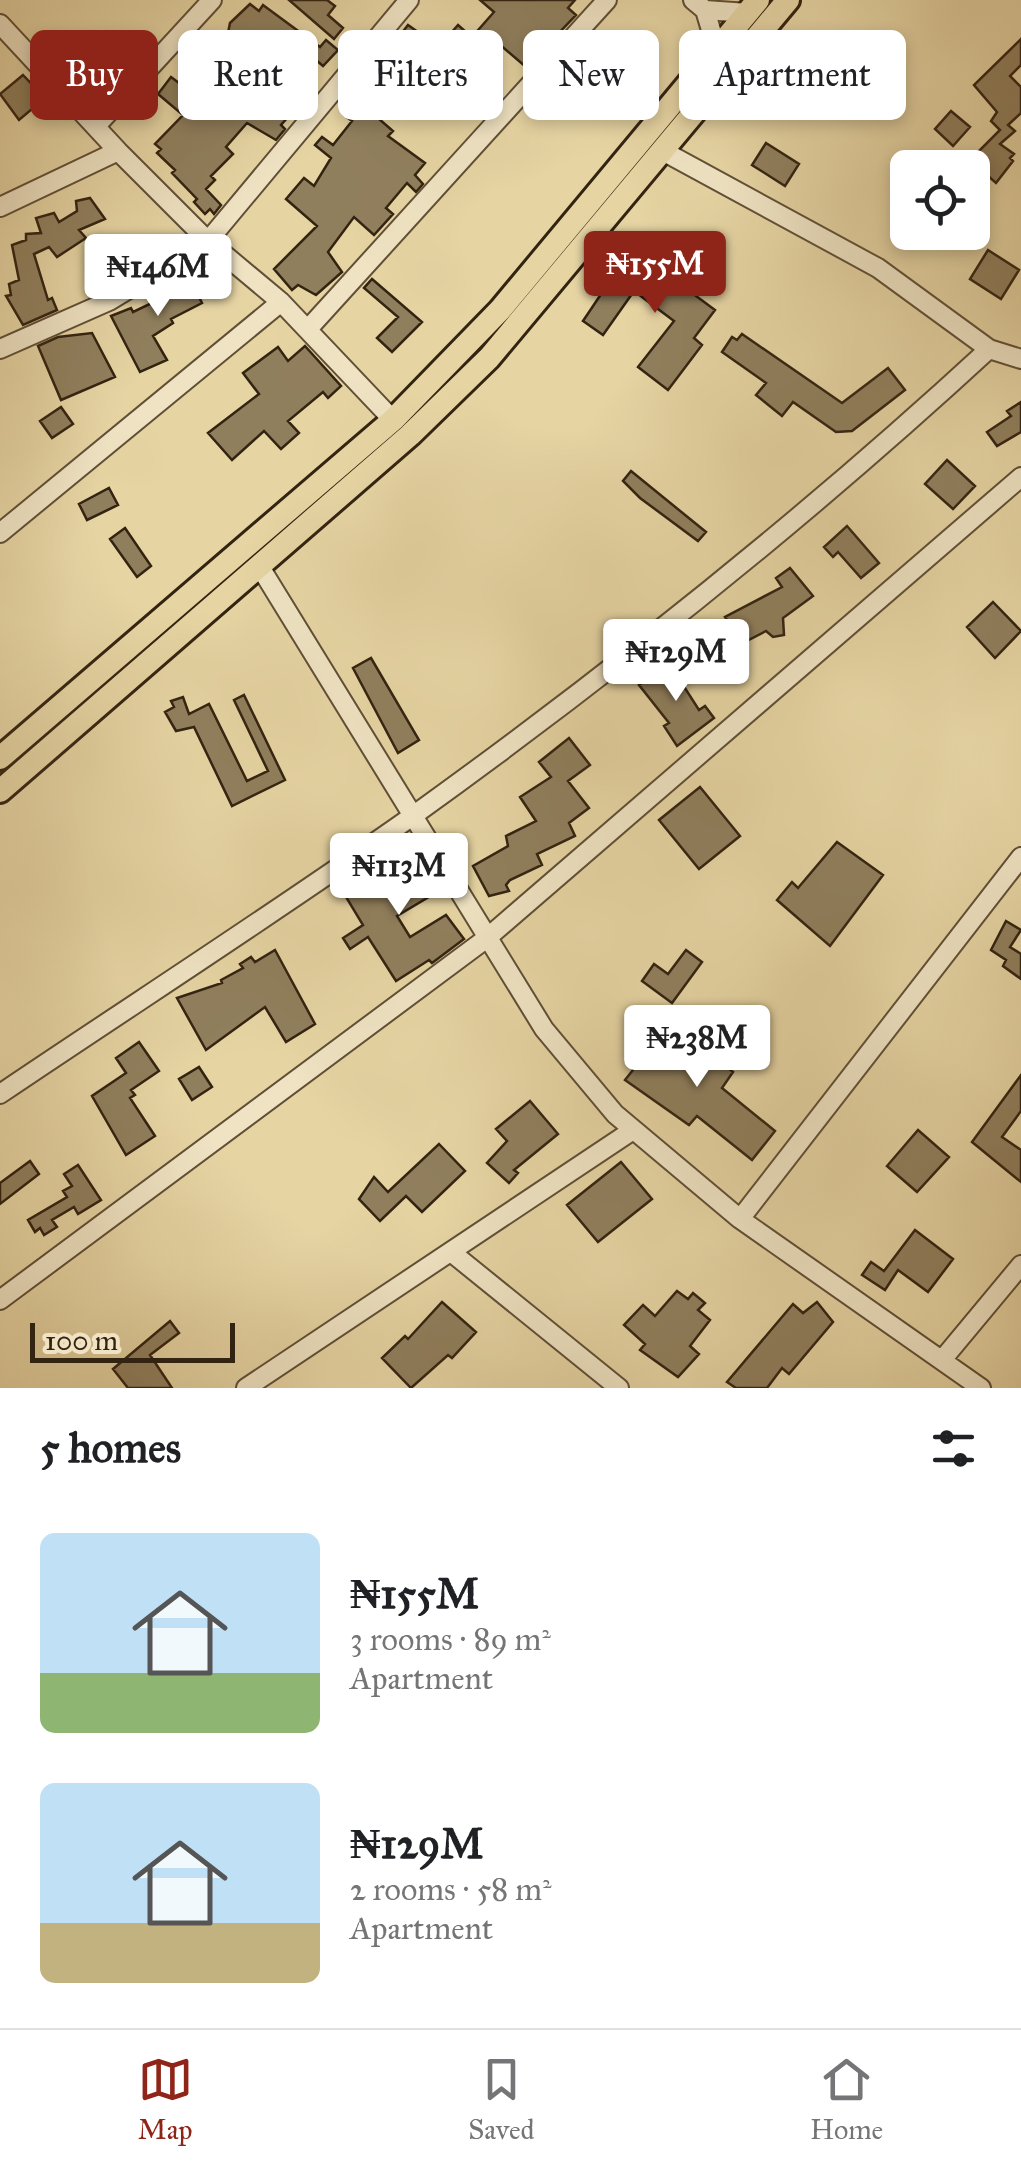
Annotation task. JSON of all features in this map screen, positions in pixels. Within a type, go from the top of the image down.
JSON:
[{"type":"main road","points":[[0,758],[410,435],[489,358],[788,0]]},
{"type":"main road","points":[[733,30],[753,6]]},
{"type":"main road","points":[[0,791],[260,567],[276,538],[500,310],[679,96]]},
{"type":"street","points":[[97,125],[212,0]]},
{"type":"street","points":[[0,349],[109,301],[208,241],[408,0]]},
{"type":"street","points":[[308,329],[607,0]]},
{"type":"street","points":[[709,30],[699,5],[753,6]]},
{"type":"street","points":[[0,24],[118,151],[208,241],[281,302],[393,420]]},
{"type":"street","points":[[661,150],[878,268],[989,349],[1021,358]]},
{"type":"street","points":[[0,207],[118,151]]},
{"type":"street","points":[[1,529],[281,302]]},
{"type":"street","points":[[0,1094],[411,817],[561,707],[854,474],[989,349]]},
{"type":"street","points":[[0,1300],[488,938],[1021,476]]},
{"type":"street","points":[[260,567],[544,1030],[633,1130],[740,1219],[982,1388]]},
{"type":"street","points":[[740,1219],[1021,857]]},
{"type":"street","points":[[246,1388],[633,1130]]},
{"type":"street","points":[[450,1252],[619,1388]]},
{"type":"street","points":[[942,1360],[1021,1265]]},
{"type":"building","points":[[289,0],[327,0],[335,6],[328,15],[343,28],[334,39]]},
{"type":"building","points":[[480,0],[575,0],[568,8],[576,15],[562,30],[523,30],[523,64],[503,47],[503,30],[478,30],[494,12]]},
{"type":"building","points":[[250,4],[259,11],[263,5],[297,30],[229,30],[230,23]]},
{"type":"building","points":[[1021,39],[1021,65],[1010,76],[1021,87],[1021,113],[1008,125],[1015,131],[1000,144],[1014,154],[1010,158],[1013,161],[996,183],[990,178],[990,150],[980,150],[1000,130],[991,121],[997,112],[974,85]]},
{"type":"building","points":[[326,40],[338,50],[323,66],[318,62],[318,46]]},
{"type":"building","points":[[23,75],[30,82],[30,111],[19,120],[0,94]]},
{"type":"building","points":[[171,77],[178,82],[178,111],[158,94]]},
{"type":"building","points":[[951,111],[970,127],[953,146],[935,129]]},
{"type":"building","points":[[178,120],[285,120],[281,125],[285,129],[276,140],[247,123],[226,147],[233,154],[211,176],[215,180],[206,189],[221,205],[214,214],[210,209],[205,214],[194,202],[197,199],[172,173],[175,170],[157,153],[161,149],[155,144]]},
{"type":"building","points":[[380,120],[393,131],[388,136],[425,163],[415,175],[423,184],[416,192],[407,183],[386,208],[393,214],[374,235],[354,217],[328,252],[342,272],[316,295],[298,285],[292,290],[274,269],[317,226],[286,199],[304,178],[314,186],[331,158],[315,145],[322,137],[333,145],[352,121]]},
{"type":"building","points":[[766,143],[799,164],[785,186],[752,165]]},
{"type":"building","points":[[90,198],[105,219],[79,230],[86,238],[57,257],[49,247],[34,254],[48,300],[52,298],[57,310],[23,325],[6,296],[11,295],[9,284],[19,280],[12,245],[26,240],[26,234],[41,233],[36,218],[54,213],[59,222],[77,211],[76,201]]},
{"type":"building","points":[[988,250],[1019,270],[1001,299],[970,279]]},
{"type":"building","points":[[628,254],[646,267],[650,262],[715,310],[694,338],[702,345],[668,390],[638,367],[674,321],[634,291],[603,335],[583,321]]},
{"type":"building","points":[[197,262],[203,270],[211,266],[214,272],[194,287],[202,303],[171,319],[173,323],[153,336],[167,360],[140,372],[111,316],[131,308],[133,312],[173,293],[170,287],[189,278],[184,270]]},
{"type":"building","points":[[372,279],[422,322],[392,352],[377,338],[398,317],[364,288]]},
{"type":"building","points":[[92,333],[115,377],[61,400],[38,346],[58,337]]},
{"type":"building","points":[[742,334],[842,403],[888,368],[905,390],[852,431],[836,432],[793,402],[782,416],[756,395],[766,383],[722,352],[732,337],[737,340]]},
{"type":"building","points":[[305,346],[341,386],[328,398],[323,392],[288,421],[299,433],[281,449],[264,431],[232,460],[208,433],[259,394],[243,373],[278,347],[288,361]]},
{"type":"building","points":[[1021,402],[1021,432],[997,446],[987,432],[1011,416],[1007,411]]},
{"type":"building","points":[[61,407],[73,424],[52,438],[40,421]]},
{"type":"building","points":[[947,460],[975,486],[953,509],[925,484]]},
{"type":"building","points":[[631,471],[706,532],[698,541],[623,481]]},
{"type":"building","points":[[109,488],[118,505],[87,520],[79,504]]},
{"type":"building","points":[[847,526],[879,563],[861,578],[838,552],[833,557],[824,547]]},
{"type":"building","points":[[125,528],[151,566],[137,577],[110,539]]},
{"type":"building","points":[[790,568],[813,596],[783,618],[784,635],[773,637],[766,631],[743,643],[725,617],[782,587],[776,578]]},
{"type":"building","points":[[993,602],[1021,631],[995,658],[967,627]]},
{"type":"building","points":[[371,658],[419,740],[398,753],[353,668]]},
{"type":"building","points":[[674,662],[686,679],[681,682],[699,710],[705,706],[714,718],[677,746],[664,726],[669,723],[639,685]]},
{"type":"building","points":[[244,695],[285,780],[232,806],[194,727],[176,731],[165,712],[174,707],[171,701],[183,697],[189,714],[209,704],[247,781],[268,771],[234,700]]},
{"type":"building","points":[[569,738],[590,765],[568,781],[589,808],[569,823],[575,836],[537,854],[542,865],[510,880],[506,885],[509,891],[489,896],[473,866],[508,846],[506,836],[536,821],[520,797],[551,777],[539,762]]},
{"type":"building","points":[[700,787],[740,836],[699,869],[659,820]]},
{"type":"building","points":[[837,842],[883,875],[830,946],[777,900],[792,882],[798,888]]},
{"type":"building","points":[[389,853],[395,863],[410,854],[432,895],[397,916],[410,937],[446,915],[464,939],[432,963],[429,960],[396,981],[368,937],[350,949],[343,938],[363,925],[346,897],[380,876],[372,864]]},
{"type":"building","points":[[1006,921],[1021,930],[1010,947],[1021,954],[1021,979],[1003,966],[1006,960],[991,950]]},
{"type":"building","points":[[275,950],[315,1024],[286,1042],[265,1007],[206,1050],[177,998],[222,983],[251,957],[255,962]]},
{"type":"building","points":[[686,950],[702,962],[672,1003],[642,981],[654,964],[668,974]]},
{"type":"building","points":[[672,1021],[733,1072],[722,1088],[775,1131],[752,1160],[697,1116],[689,1125],[625,1080]]},
{"type":"building","points":[[139,1042],[159,1071],[131,1090],[135,1095],[130,1098],[155,1136],[126,1155],[92,1096],[126,1073],[116,1058]]},
{"type":"building","points":[[199,1067],[212,1087],[192,1100],[179,1079]]},
{"type":"building","points":[[1021,1075],[1021,1111],[1002,1137],[1021,1150],[1021,1182],[972,1142]]},
{"type":"building","points":[[530,1101],[558,1134],[514,1170],[518,1173],[509,1183],[487,1163],[507,1141],[496,1129]]},
{"type":"building","points":[[918,1130],[949,1157],[917,1192],[887,1166]]},
{"type":"building","points":[[439,1144],[465,1171],[422,1212],[406,1196],[380,1221],[359,1199],[374,1177],[388,1192]]},
{"type":"building","points":[[30,1161],[39,1174],[0,1204],[0,1183]]},
{"type":"building","points":[[621,1162],[652,1199],[598,1242],[567,1205]]},
{"type":"building","points":[[78,1165],[101,1200],[78,1214],[74,1207],[52,1220],[57,1227],[44,1235],[40,1228],[35,1232],[28,1220],[67,1197],[63,1191],[72,1186],[64,1174]]},
{"type":"building","points":[[915,1230],[953,1259],[928,1292],[898,1270],[885,1290],[862,1275],[871,1262],[884,1271]]},
{"type":"building","points":[[677,1291],[688,1299],[693,1293],[705,1303],[698,1310],[710,1320],[690,1346],[699,1354],[678,1377],[640,1350],[645,1344],[624,1325],[643,1305],[655,1316]]},
{"type":"building","points":[[442,1302],[476,1332],[452,1358],[448,1355],[411,1388],[382,1358],[405,1336],[408,1339]]},
{"type":"building","points":[[817,1302],[833,1322],[789,1374],[782,1368],[767,1388],[736,1388],[727,1382],[793,1304],[803,1313]]},
{"type":"building","points":[[170,1321],[179,1333],[150,1355],[172,1388],[128,1388],[113,1369]]}]
